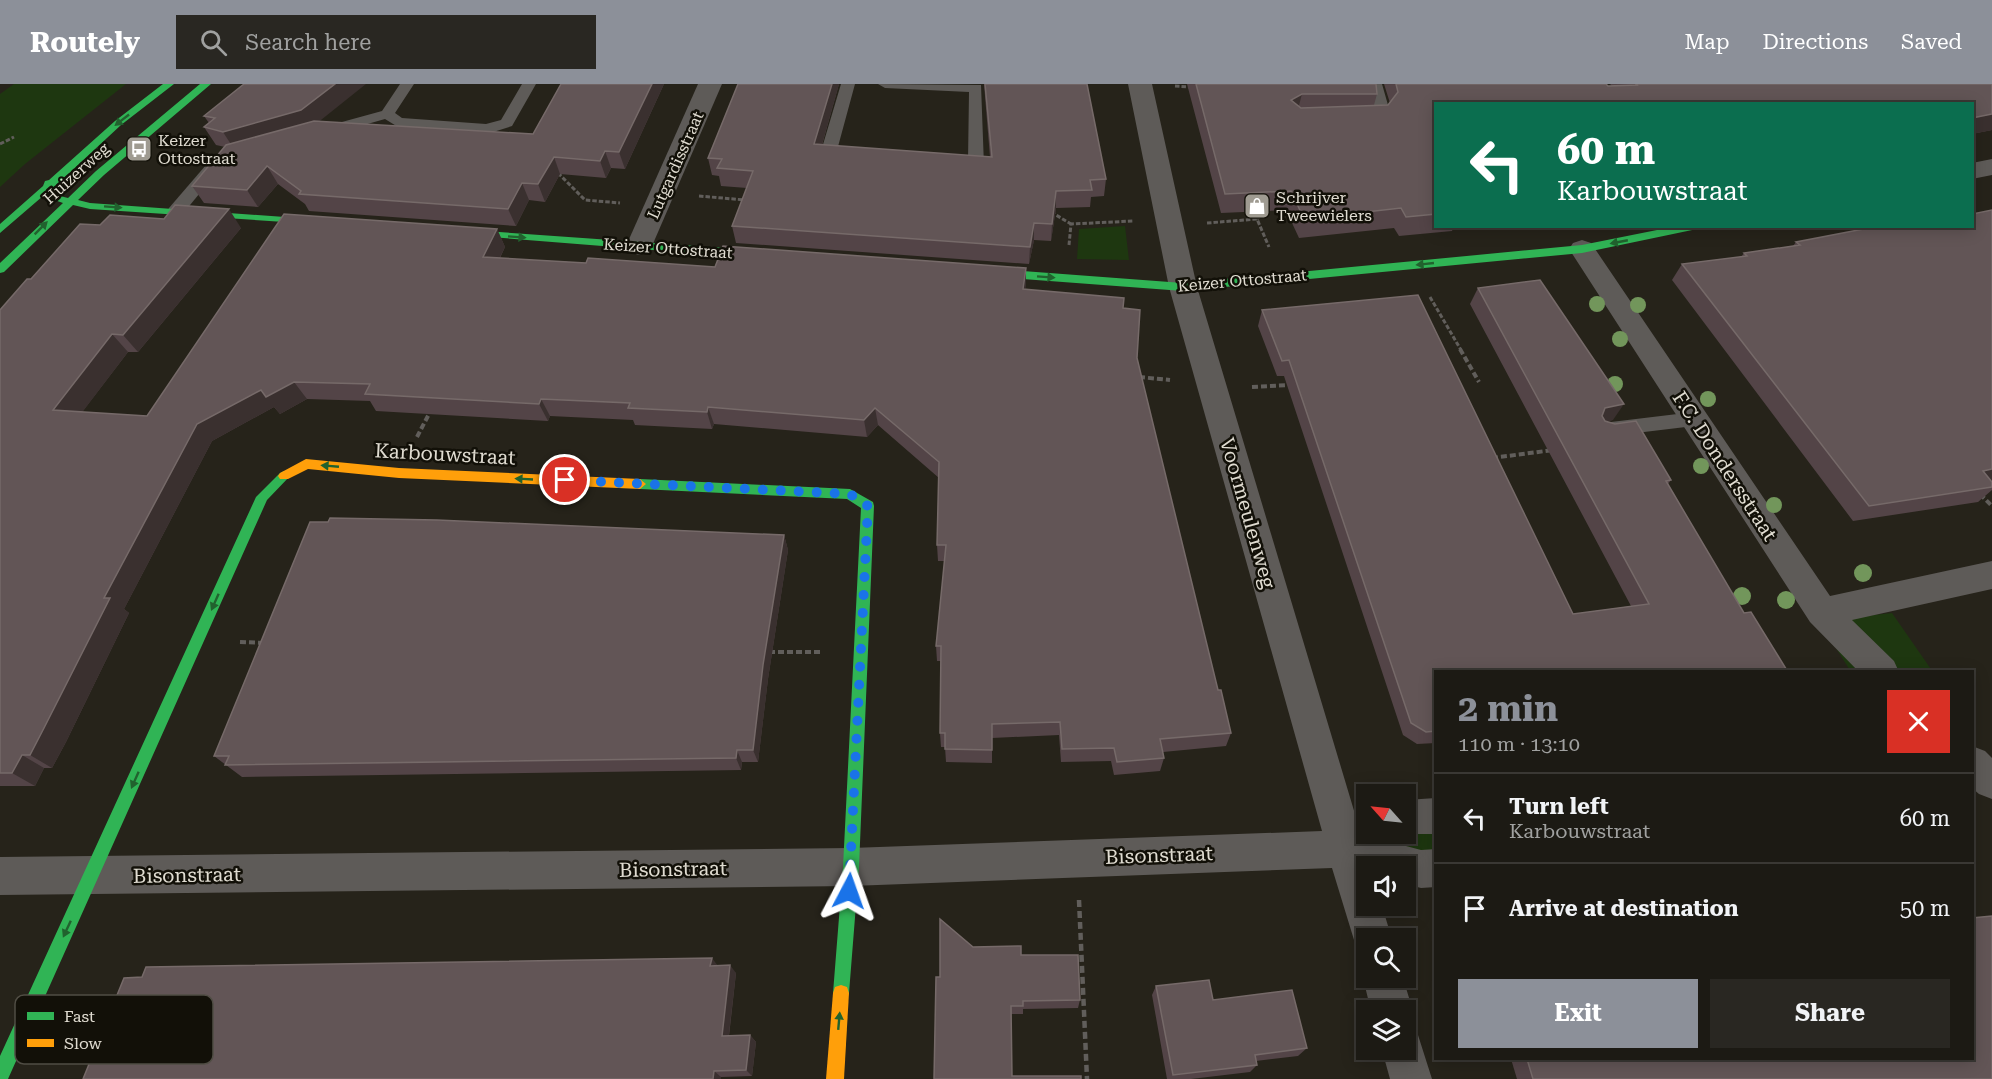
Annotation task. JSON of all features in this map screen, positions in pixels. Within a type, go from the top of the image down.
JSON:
[{"type":"street","name":"Huizerweg","points":[[0,230],[49,183],[118,123],[169,84]]},
{"type":"street","name":"Huizerweg","points":[[0,269],[67,202],[153,126],[206,84]]},
{"type":"street","name":"Lutgardisstraat","points":[[639,246],[710,84]]},
{"type":"street","name":"Voormeulenweg","points":[[1140,84],[1183,287],[1211,386],[1356,829]]},
{"type":"street","points":[[1974,171],[1992,167]]},
{"type":"street","points":[[49,183],[46,190],[48,196],[67,202],[341,224]]},
{"type":"street","name":"Keizer Ottostraat","points":[[971,271],[1183,287],[1582,249],[1687,228]]},
{"type":"street","name":"Keizer Ottostraat","points":[[436,231],[781,256]]},
{"type":"street","name":"F.C. Dondersstraat","points":[[1582,249],[1822,612],[1880,670]]},
{"type":"street","name":"Karbouwstraat","points":[[37,995],[262,497],[279,479],[306,464],[399,473],[850,494],[868,506],[851,867],[834,1079]]},
{"type":"street","points":[[1822,612],[1992,575]]},
{"type":"street","points":[[1974,765],[1992,782]]},
{"type":"street","points":[[1974,797],[1992,797]]},
{"type":"street","points":[[1416,817],[1434,816]]},
{"type":"street","name":"Bisonstraat","points":[[0,876],[851,867],[1077,859],[1356,841]]},
{"type":"street","name":"Voormeulenweg","points":[[1360,844],[1371,928]]},
{"type":"street","name":"Bisonstraat","points":[[1367,844],[1421,869],[1434,868]]},
{"type":"street","name":"Karbouwstraat","points":[[0,1076],[15,1043]]},
{"type":"street","points":[[1406,1060],[1411,1079]]},
{"type":"lane","points":[[308,136],[387,114],[407,84]]},
{"type":"lane","points":[[387,114],[398,122],[487,129],[507,123],[529,84]]},
{"type":"lane","points":[[848,84],[826,158],[861,160]]},
{"type":"lane","points":[[885,84],[976,88],[976,166],[941,164]]},
{"type":"lane","points":[[1343,119],[1377,119],[1382,112],[1375,84]]},
{"type":"lane","points":[[175,212],[218,161],[230,158]]},
{"type":"lane","points":[[1604,430],[1694,418]]},
{"type":"path","points":[[1140,84],[1196,87]]},
{"type":"path","points":[[0,144],[14,137]]},
{"type":"path","points":[[554,169],[585,200],[745,200],[755,195]]},
{"type":"path","points":[[724,252],[745,200]]},
{"type":"path","points":[[1042,207],[1071,224],[1170,223],[1257,219],[1274,203]]},
{"type":"path","points":[[1257,219],[1282,278]]},
{"type":"path","points":[[1066,278],[1071,224]]},
{"type":"path","points":[[1411,265],[1479,382]]},
{"type":"path","points":[[1129,376],[1211,386],[1292,385]]},
{"type":"path","points":[[399,473],[431,410]]},
{"type":"path","points":[[1486,459],[1554,450]]},
{"type":"path","points":[[1976,489],[1992,506]]},
{"type":"path","points":[[197,642],[267,643]]},
{"type":"path","points":[[765,651],[861,653]]},
{"type":"path","points":[[1077,859],[1087,1079]]},
{"type":"green space","points":[[14,84],[126,84],[25,164],[0,187],[0,94]]},
{"type":"green space","points":[[1125,226],[1129,260],[1077,259],[1079,229]]},
{"type":"green space","points":[[1892,613],[1932,670],[1850,670],[1819,621]]},
{"type":"green space","points":[[1434,831],[1434,855],[1404,846],[1404,844],[1416,844],[1416,833]]},
{"type":"building","points":[[244,84],[335,84],[301,110],[223,132],[204,127],[215,118],[204,116]]},
{"type":"building","points":[[561,84],[652,84],[619,152],[605,151],[600,161],[554,157],[538,184],[522,183],[508,209],[299,194],[301,191],[267,166],[247,190],[192,186],[226,145],[314,121],[533,134]]},
{"type":"building","points":[[738,84],[832,84],[814,144],[992,157],[985,84],[1087,84],[1106,179],[1090,180],[1092,190],[1056,191],[1052,224],[1034,223],[1030,247],[732,226],[753,171],[717,168],[722,159],[708,158]]},
{"type":"building","points":[[1196,84],[1376,84],[1377,94],[1302,94],[1291,100],[1301,108],[1388,105],[1398,92],[1396,84],[1606,84],[1608,86],[1636,84],[1992,84],[1992,114],[1974,118],[1974,102],[1434,102],[1434,214],[1406,217],[1401,208],[1304,219],[1291,191],[1225,194]]},
{"type":"building","points":[[175,205],[229,209],[123,335],[112,334],[53,410],[147,416],[284,214],[497,229],[483,257],[586,263],[588,258],[715,267],[723,246],[1026,268],[1023,289],[1124,298],[1123,308],[1140,310],[1137,358],[1218,690],[1221,690],[1231,733],[1160,739],[1164,758],[1117,762],[1114,748],[1062,749],[1060,722],[992,724],[992,750],[945,749],[945,733],[940,733],[941,646],[936,646],[946,545],[937,545],[939,462],[875,408],[864,420],[708,407],[707,412],[628,408],[630,403],[541,399],[539,404],[365,394],[370,384],[294,382],[266,397],[261,390],[197,424],[104,598],[110,598],[30,755],[22,755],[12,773],[0,773],[0,310],[80,224],[100,225],[110,215],[164,219]]},
{"type":"building","points":[[1992,210],[1992,469],[1983,471],[1992,482],[1992,487],[1869,506],[1682,264],[1747,256],[1744,253],[1800,245],[1796,242],[1869,228],[1974,228],[1974,214]]},
{"type":"building","points":[[1540,280],[1624,404],[1605,408],[1602,416],[1605,421],[1615,424],[1636,421],[1671,480],[1666,481],[1744,613],[1751,612],[1787,670],[1434,670],[1434,731],[1426,732],[1411,723],[1289,360],[1282,361],[1262,310],[1418,295],[1573,614],[1649,604],[1478,288]]},
{"type":"building","points":[[330,518],[437,520],[784,535],[763,665],[753,750],[737,750],[736,758],[225,765],[229,756],[214,756],[310,522],[328,522]]},
{"type":"building","points":[[1992,916],[1992,1079],[1533,1079],[1527,1060],[1974,1060],[1974,918]]},
{"type":"building","points":[[940,919],[973,947],[1021,946],[1021,955],[1078,955],[1080,1000],[1023,1001],[1023,1006],[1011,1006],[1012,1076],[1081,1076],[1081,1079],[934,1079],[936,977],[940,977]]},
{"type":"building","points":[[712,958],[710,966],[730,965],[722,1036],[750,1035],[746,1070],[714,1071],[713,1079],[83,1079],[89,1064],[213,1064],[213,995],[117,995],[124,978],[142,977],[146,967]]},
{"type":"building","points":[[1209,980],[1213,1000],[1292,990],[1307,1048],[1255,1055],[1257,1065],[1173,1075],[1156,986]]},
{"type":"traffic: fast","points":[[0,230],[118,123],[169,84]]},
{"type":"traffic: fast","points":[[0,269],[100,173],[206,84]]},
{"type":"traffic: fast","points":[[49,183],[46,190],[48,196],[90,206],[326,223]]},
{"type":"traffic: fast","points":[[982,272],[1183,287],[1582,249],[1687,228]]},
{"type":"traffic: fast","points":[[456,232],[766,255]]},
{"type":"traffic: fast","points":[[37,995],[262,497],[284,476]]},
{"type":"traffic: fast","points":[[640,484],[850,494],[868,506],[851,867],[841,993]]},
{"type":"traffic: fast","points":[[0,1076],[15,1043]]},
{"type":"traffic: slow","points":[[284,476],[306,464],[399,473],[640,484]]},
{"type":"traffic: slow","points":[[835,1079],[841,993]]},
{"type":"place","name":"Keizer Ottostraat","points":[[139,149]]},
{"type":"place","name":"Schrijver Tweewielers","points":[[1257,206]]},
{"type":"route","points":[[565,480],[850,494],[868,506],[849,891]]}]
